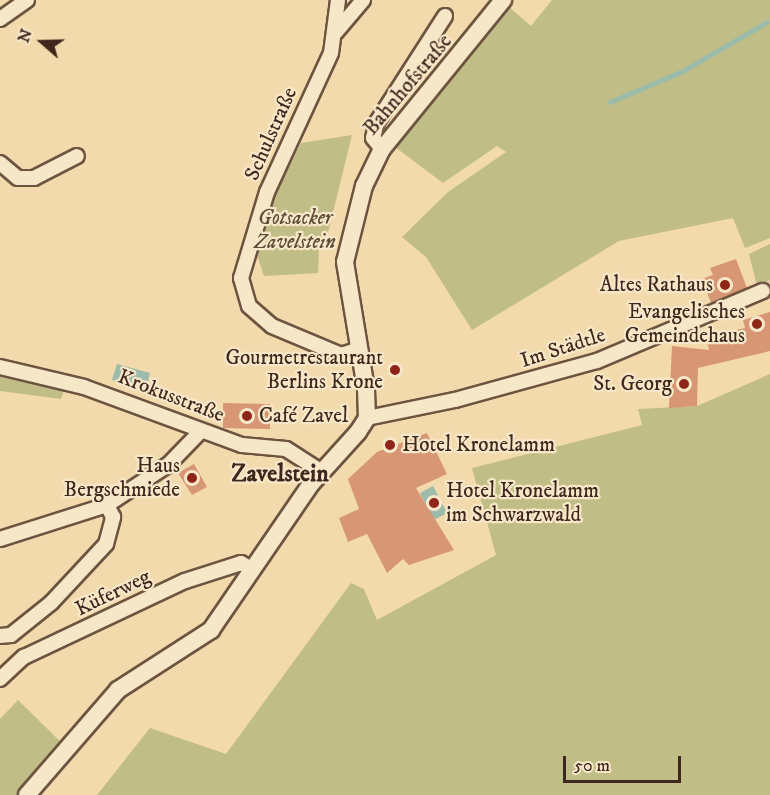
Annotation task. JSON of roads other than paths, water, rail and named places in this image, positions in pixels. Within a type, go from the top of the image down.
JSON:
[{"type":"street","points":[[0,19],[27,0]]},
{"type":"street","name":"Schulstraße","points":[[338,0],[336,32],[267,192],[241,278],[249,306],[272,326],[341,355],[356,350]]},
{"type":"street","points":[[336,32],[363,0]]},
{"type":"street","name":"Bahnhofstraße","points":[[366,418],[356,350],[348,246],[364,186],[382,149],[503,0]]},
{"type":"street","points":[[382,149],[373,138],[377,122],[445,16]]},
{"type":"street","points":[[0,163],[18,178],[34,178],[77,156]]},
{"type":"street","name":"Im Städtle","points":[[366,418],[455,400],[597,361],[764,291]]},
{"type":"street","name":"Krokusstraße","points":[[0,367],[84,387],[242,445],[286,449],[322,472]]},
{"type":"street","points":[[27,795],[118,690],[211,630],[322,472],[349,447],[366,418]]},
{"type":"street","points":[[0,538],[107,506],[168,465],[201,431]]},
{"type":"street","points":[[24,657],[6,635],[51,603],[106,543],[113,517],[107,506]]},
{"type":"street","name":"Küferweg","points":[[0,679],[24,657],[185,581],[241,563],[252,569]]},
{"type":"waterway","points":[[610,102],[683,71],[767,22]]},
{"type":"place","name":"Altes Rathaus","points":[[725,285]]},
{"type":"place","name":"Evangelisches Gemeindehaus","points":[[757,324]]},
{"type":"place","name":"Gourmetrestaurant Berlins Krone","points":[[395,370]]},
{"type":"place","name":"St. Georg","points":[[684,384]]},
{"type":"place","name":"Café Zavel","points":[[247,416]]},
{"type":"place","name":"Hotel Kronelamm","points":[[390,445]]},
{"type":"place","name":"Haus Bergschmiede","points":[[192,478]]},
{"type":"place","name":"Hotel Kronelamm im Schwarzwald","points":[[434,503]]},
{"type":"district","name":"Zavelstein","points":[[280,475]]},
{"type":"park label","name":"Gotsacker Zavelstein","points":[[295,230]]}]
